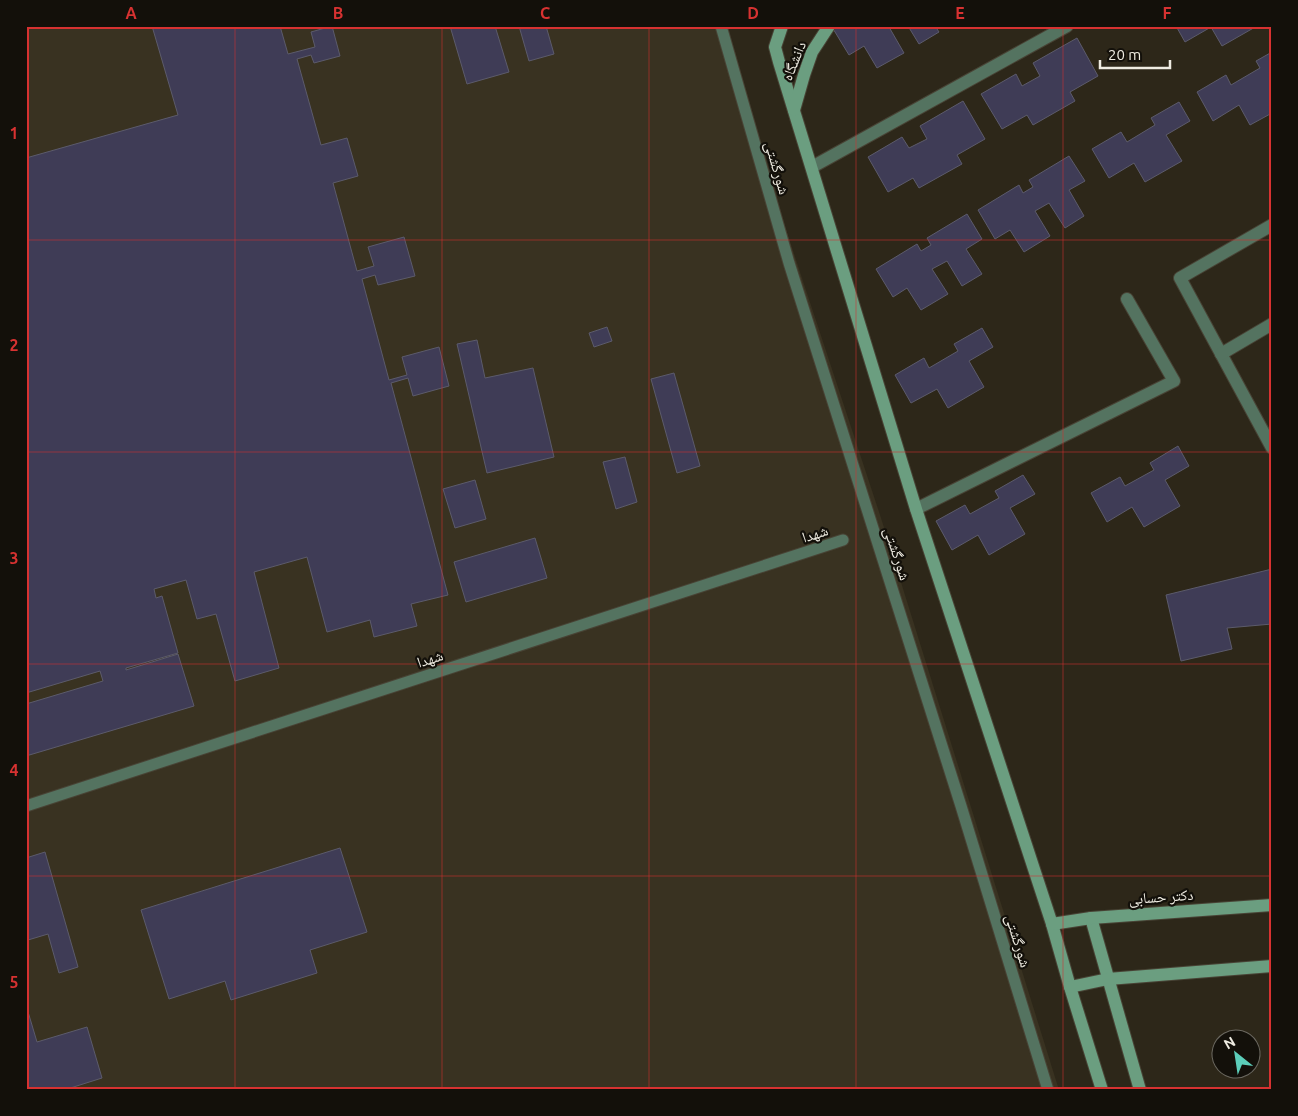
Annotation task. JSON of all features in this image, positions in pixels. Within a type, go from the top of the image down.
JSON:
[{"type":"street","name":"دانشگاه","points":[[782,26],[775,47],[794,110]]},
{"type":"street","name":"دانشگاه","points":[[794,110],[812,52],[829,26]]},
{"type":"street","points":[[812,167],[1067,26]]},
{"type":"street","points":[[794,110],[916,509],[1052,924],[1102,1090]]},
{"type":"street","points":[[1272,225],[1180,278],[1221,354],[1267,428],[1272,448]]},
{"type":"street","points":[[916,509],[1174,381],[1127,299]]},
{"type":"street","points":[[1221,354],[1272,324]]},
{"type":"street","name":"دکتر حسابی","points":[[1052,924],[1091,918],[1272,905]]},
{"type":"street","points":[[1091,918],[1140,1090]]},
{"type":"street","points":[[1070,987],[1108,978],[1272,966]]},
{"type":"lane","name":"شورگشتی","points":[[721,26],[789,263],[958,796],[1048,1090]]},
{"type":"lane","name":"شهدا","points":[[26,806],[844,540]]},
{"type":"shaded area","points":[[26,26],[719,26],[881,518],[1059,1090],[26,1090]]},
{"type":"building","points":[[152,26],[280,26],[288,54],[315,47],[311,32],[332,26],[340,56],[314,63],[311,55],[297,59],[321,145],[347,138],[358,176],[333,183],[357,271],[374,266],[368,247],[404,237],[415,276],[378,285],[375,275],[362,279],[389,380],[407,375],[402,357],[439,347],[449,386],[413,396],[408,378],[391,383],[448,595],[411,604],[417,626],[374,637],[370,620],[327,632],[307,557],[254,572],[279,668],[235,681],[216,614],[197,619],[186,580],[154,589],[156,598],[162,596],[178,653],[126,668],[126,670],[178,654],[194,706],[26,756],[26,704],[103,681],[100,671],[26,693],[26,158],[178,115]]},
{"type":"building","points":[[450,26],[495,26],[509,72],[467,84]]},
{"type":"building","points":[[519,26],[546,26],[554,54],[529,61]]},
{"type":"building","points":[[833,26],[891,26],[889,27],[904,53],[877,68],[864,46],[849,55]]},
{"type":"building","points":[[908,26],[935,26],[939,32],[919,44]]},
{"type":"building","points":[[1176,26],[1257,26],[1222,46],[1211,27],[1185,42]]},
{"type":"building","points":[[1077,38],[1098,76],[1070,92],[1075,101],[1033,125],[1027,115],[1002,129],[981,94],[1016,74],[1022,86],[1040,76],[1033,63]]},
{"type":"building","points":[[1272,52],[1272,113],[1250,125],[1239,105],[1213,121],[1197,92],[1226,75],[1231,85],[1260,68],[1256,61]]},
{"type":"building","points":[[963,101],[985,139],[957,155],[962,164],[919,188],[913,178],[888,192],[868,157],[902,137],[909,148],[927,139],[920,126]]},
{"type":"building","points":[[1179,102],[1190,121],[1166,135],[1182,161],[1145,182],[1134,163],[1109,178],[1092,149],[1121,132],[1127,142],[1155,125],[1151,118]]},
{"type":"building","points":[[1069,156],[1085,181],[1069,190],[1084,216],[1065,228],[1049,203],[1035,211],[1050,236],[1024,252],[1010,230],[995,239],[978,210],[1019,185],[1023,193],[1033,187],[1029,180]]},
{"type":"building","points":[[967,214],[982,239],[966,249],[982,274],[962,286],[947,261],[932,269],[948,294],[921,310],[907,288],[893,297],[876,269],[917,244],[921,251],[931,245],[927,238]]},
{"type":"building","points":[[607,327],[612,341],[594,347],[589,333]]},
{"type":"building","points":[[982,328],[993,347],[969,361],[984,387],[948,408],[937,389],[911,403],[895,375],[924,358],[929,368],[958,351],[954,344]]},
{"type":"building","points":[[477,340],[485,378],[533,368],[554,457],[487,473],[457,344]]},
{"type":"building","points":[[674,373],[700,466],[677,473],[651,379]]},
{"type":"building","points":[[1178,446],[1189,466],[1165,480],[1180,506],[1144,527],[1132,507],[1107,522],[1091,493],[1120,477],[1125,486],[1154,470],[1150,463]]},
{"type":"building","points":[[625,457],[637,502],[616,509],[603,462]]},
{"type":"building","points":[[1023,475],[1035,494],[1010,508],[1025,534],[989,555],[978,535],[952,550],[936,521],[965,505],[970,514],[999,498],[995,491]]},
{"type":"building","points":[[475,480],[486,519],[455,528],[443,489]]},
{"type":"building","points":[[535,538],[547,578],[466,602],[454,562]]},
{"type":"building","points":[[1272,569],[1272,624],[1227,628],[1232,649],[1181,661],[1166,595]]},
{"type":"building","points":[[340,848],[367,932],[310,950],[317,973],[231,1000],[225,981],[169,999],[141,910]]},
{"type":"building","points":[[45,852],[78,967],[59,973],[48,934],[28,940],[26,932],[26,858]]},
{"type":"building","points":[[26,1005],[37,1042],[87,1027],[102,1078],[64,1090],[26,1090]]}]
